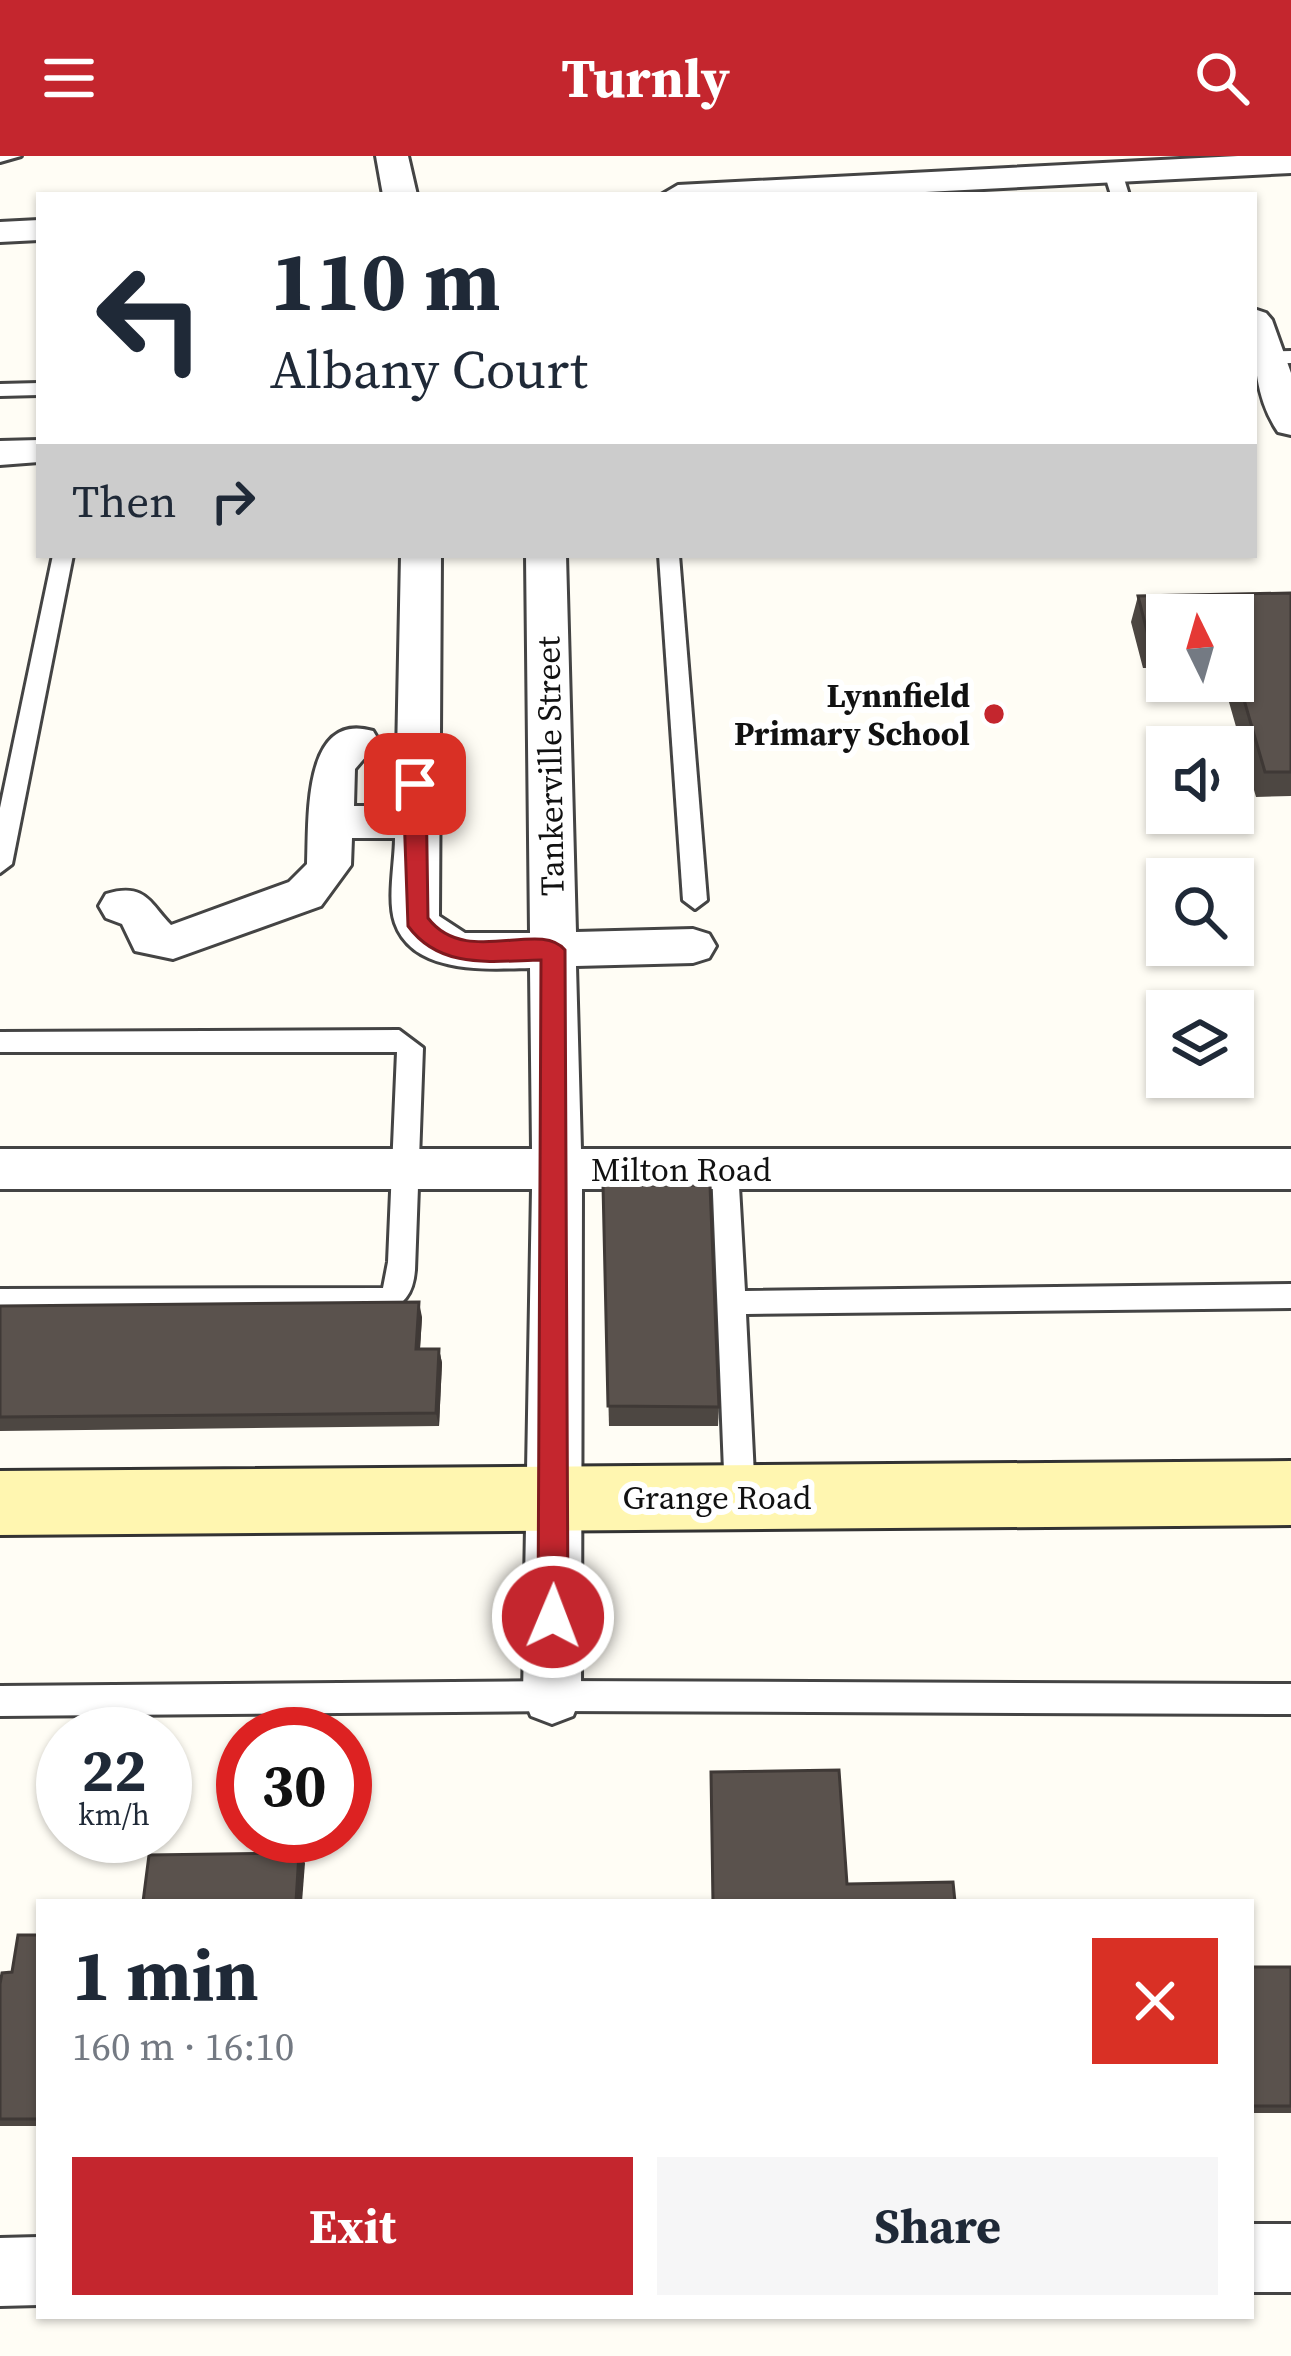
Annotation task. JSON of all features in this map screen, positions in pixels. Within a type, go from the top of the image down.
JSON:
[{"type":"street","points":[[392,156],[399,192]]},
{"type":"street","points":[[801,192],[1205,182],[1291,163]]},
{"type":"street","points":[[0,232],[36,230]]},
{"type":"street","points":[[1257,327],[1271,358],[1281,419]]},
{"type":"street","points":[[0,453],[36,451]]},
{"type":"street","points":[[422,558],[416,920],[429,937],[447,948],[475,952],[693,946]]},
{"type":"street","name":"Tankerville Street","points":[[546,558],[557,1169],[552,1696]]},
{"type":"street","points":[[122,906],[140,913],[151,939],[173,942],[305,894],[329,865],[334,765],[358,741]]},
{"type":"street","points":[[331,822],[415,821]]},
{"type":"street","name":"Milton Road","points":[[0,1169],[1291,1169]]},
{"type":"street","name":"Grange Road","points":[[0,1503],[1291,1493]]},
{"type":"street","points":[[1254,2258],[1291,2258]]},
{"type":"street","points":[[0,2272],[36,2271]]},
{"type":"lane","points":[[0,157],[12,156]]},
{"type":"lane","points":[[0,390],[36,389]]},
{"type":"lane","points":[[0,865],[62,558]]},
{"type":"lane","points":[[669,558],[695,900]]},
{"type":"lane","points":[[0,1042],[400,1040],[410,1048],[402,1262],[399,1291],[393,1298],[380,1302],[0,1301]]},
{"type":"lane","points":[[725,1169],[740,1496]]},
{"type":"lane","points":[[732,1303],[1291,1296]]},
{"type":"lane","points":[[0,1701],[552,1696],[1291,1699]]},
{"type":"building","points":[[1291,593],[1291,772],[1265,772],[1245,702],[1254,702],[1254,594],[1240,594]]},
{"type":"building","points":[[1138,596],[1146,596],[1146,627]]},
{"type":"building","points":[[603,1185],[710,1185],[719,1407],[608,1406]]},
{"type":"building","points":[[419,1302],[416,1349],[439,1349],[436,1413],[0,1417],[0,1306]]},
{"type":"building","points":[[839,1770],[847,1884],[953,1882],[955,1899],[713,1899],[711,1772]]},
{"type":"building","points":[[192,1854],[216,1854],[216,1863],[298,1863],[296,1899],[143,1899],[148,1863],[192,1863]]},
{"type":"building","points":[[18,1935],[36,1935],[36,2119],[0,2119],[0,1984],[2,1973],[12,1972]]},
{"type":"building","points":[[1254,1967],[1291,1967],[1291,2106],[1254,2106]]},
{"type":"place","name":"Lynnfield Primary School","points":[[994,714]]},
{"type":"route","points":[[415,784],[416,920],[429,937],[447,948],[475,952],[553,950],[557,1247],[553,1617]]}]
